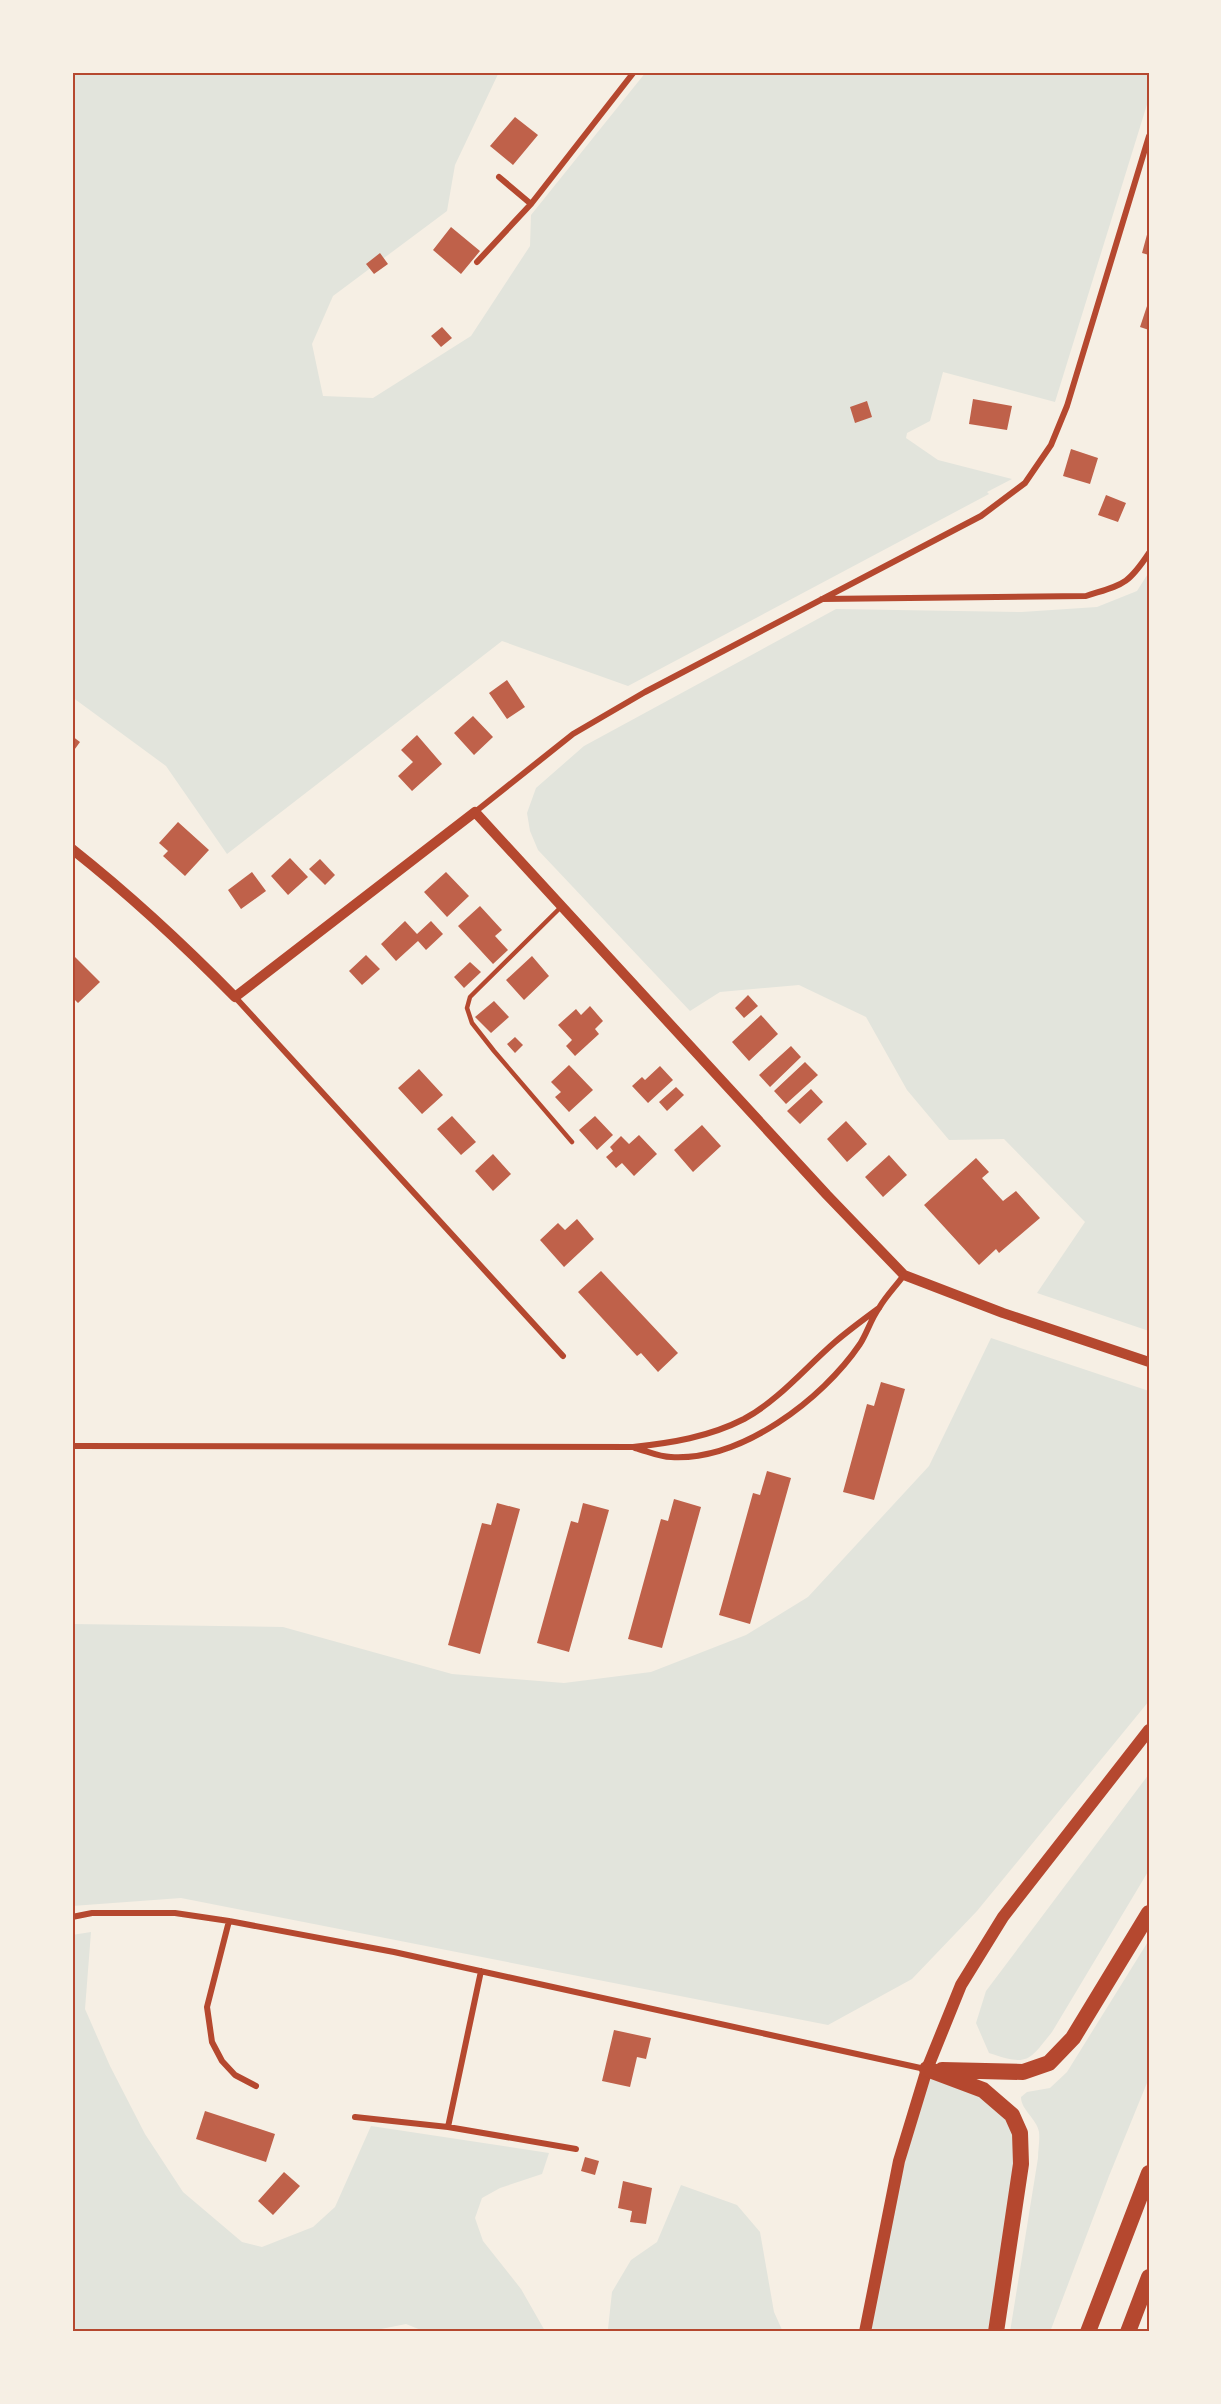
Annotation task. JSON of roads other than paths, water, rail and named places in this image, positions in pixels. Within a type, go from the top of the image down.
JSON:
[{"type":"highway","points":[[927,2069],[1023,2072],[1049,2063],[1073,2038],[1149,1913]]},
{"type":"highway","points":[[927,2069],[983,2090],[1012,2115],[1020,2133],[1021,2164],[996,2332]]},
{"type":"highway","points":[[1088,2332],[1149,2173]]},
{"type":"highway","points":[[1128,2332],[1149,2277]]},
{"type":"main road","points":[[865,2332],[898,2161],[927,2069],[961,1985],[1003,1917],[1149,1730]]},
{"type":"street","points":[[477,262],[531,204],[634,72]]},
{"type":"street","points":[[235,997],[573,734],[645,692],[981,516],[1025,483],[1051,445],[1067,406],[1149,136]]},
{"type":"street","points":[[499,177],[531,204]]},
{"type":"street","points":[[820,599],[1086,596],[1122,585],[1134,576],[1149,553]]},
{"type":"street","points":[[475,812],[827,1195],[904,1275],[1003,1313],[1149,1362]]},
{"type":"street","points":[[72,849],[179,940],[235,997],[563,1356]]},
{"type":"street","points":[[633,1447],[670,1458],[712,1454],[753,1437],[803,1404],[842,1367],[861,1343],[879,1308],[904,1275]]},
{"type":"street","points":[[72,1446],[633,1447],[674,1442],[708,1434],[744,1419],[775,1398],[836,1341],[879,1308]]},
{"type":"street","points":[[72,1917],[92,1913],[175,1913],[229,1921],[481,1971],[927,2069]]},
{"type":"street","points":[[229,1921],[207,2007],[212,2042],[222,2061],[235,2075],[256,2086]]},
{"type":"street","points":[[448,2127],[481,1971]]},
{"type":"street","points":[[355,2117],[448,2127],[576,2149]]},
{"type":"lane","points":[[562,905],[470,997],[466,1008],[472,1023],[494,1051],[572,1142]]}]
